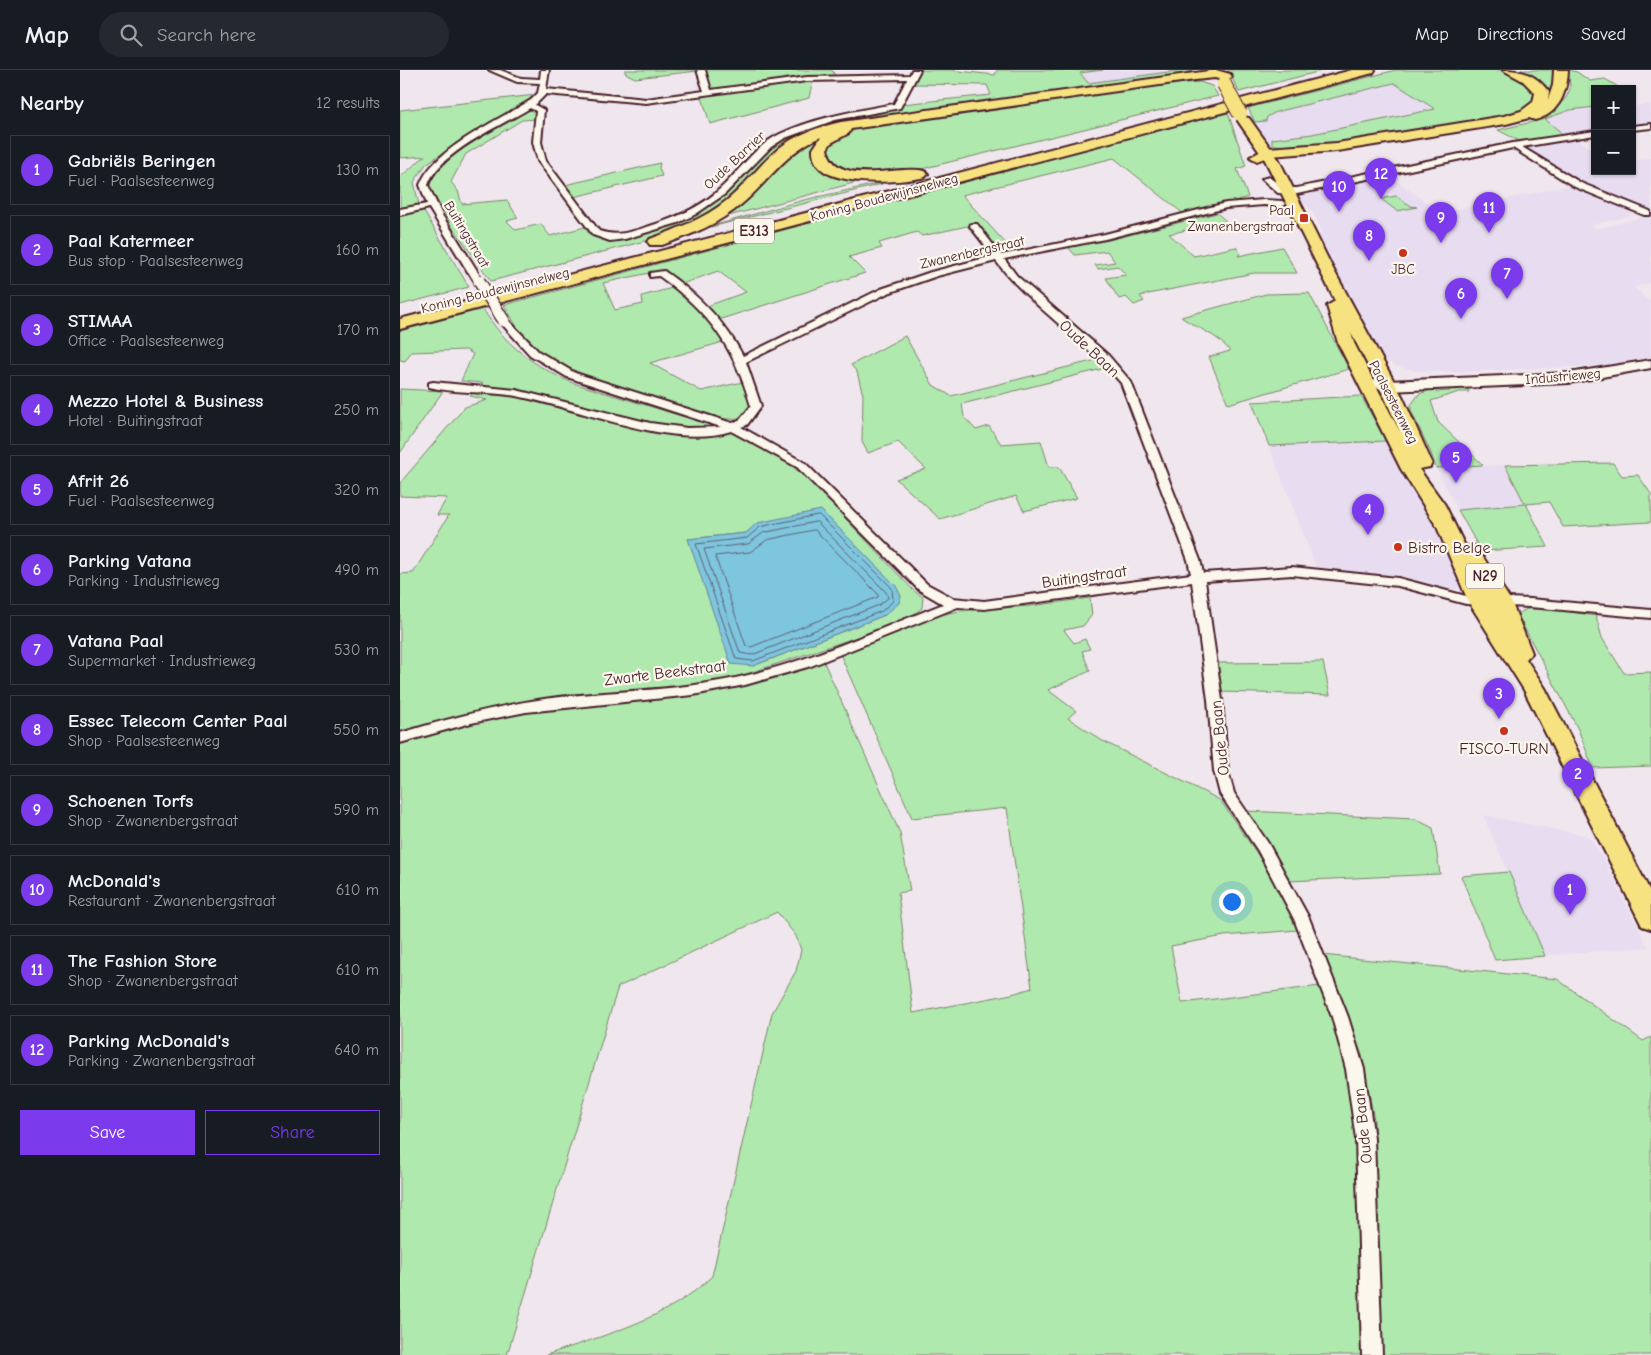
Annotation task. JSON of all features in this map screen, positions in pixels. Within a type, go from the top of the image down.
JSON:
[{"type":"highway","name":"Koning Boudewijnsnelweg","points":[[400,315],[986,163],[1342,74],[1368,70]]},
{"type":"highway","points":[[1342,74],[1381,70]]},
{"type":"highway","points":[[1265,157],[1506,120],[1526,114],[1540,104],[1542,92],[1532,81],[1510,70]]},
{"type":"highway","points":[[1265,157],[1431,137],[1526,119],[1548,108],[1559,96],[1561,70]]},
{"type":"highway","points":[[589,266],[598,259],[676,235],[718,215],[740,198],[788,148],[818,133],[883,118],[1197,73],[1220,76]]},
{"type":"highway","name":"Koning Boudewijnsnelweg","points":[[400,324],[1342,74]]},
{"type":"highway","points":[[986,163],[910,176],[874,178],[855,176],[833,169],[824,162],[820,153],[823,144],[836,134],[874,122],[1220,76]]},
{"type":"main road","name":"Paalsesteenweg","points":[[1220,76],[1265,157],[1335,306],[1383,382],[1380,398],[1388,414],[1386,420]]},
{"type":"main road","name":"Paalsesteenweg","points":[[1265,157],[1269,185],[1285,198],[1319,257],[1460,537],[1501,602],[1534,688]]},
{"type":"main road","name":"Paalsesteenweg","points":[[1335,306],[1346,343],[1410,469],[1435,505],[1447,527],[1478,600],[1534,688],[1651,918]]},
{"type":"main road","name":"Industrieweg","points":[[1383,382],[1569,378],[1651,364]]},
{"type":"street","points":[[492,70],[520,80],[544,81]]},
{"type":"street","name":"Buitingstraat","points":[[545,70],[542,91],[530,105],[434,166],[426,174],[424,185],[432,205],[504,321],[534,353],[571,376],[733,427],[801,464],[923,587],[938,598],[954,604],[984,605],[1198,577],[1270,571],[1311,573],[1398,582],[1454,598],[1651,614]]},
{"type":"street","points":[[701,70],[708,92]]},
{"type":"street","points":[[542,91],[561,92],[608,100],[642,101],[807,79],[914,74]]},
{"type":"street","name":"Oude Barrier","points":[[530,105],[540,110],[537,142],[542,161],[596,233],[610,238],[622,238],[649,231],[693,212],[722,192],[768,145],[796,129],[833,118],[897,106],[914,74]]},
{"type":"street","points":[[1636,128],[1651,126]]},
{"type":"street","name":"Zwanenbergstraat","points":[[742,360],[874,295],[931,274],[999,258],[1093,240],[1221,208],[1285,198],[1514,145],[1591,134]]},
{"type":"street","points":[[1514,145],[1578,185],[1647,213]]},
{"type":"street","name":"Zwanenbergstraat","points":[[1221,208],[1269,185]]},
{"type":"street","points":[[400,212],[432,205]]},
{"type":"street","name":"Oude Baan","points":[[974,226],[1034,298],[1104,357],[1126,382],[1194,560],[1215,700],[1221,771],[1227,794],[1263,847],[1301,918],[1340,1017],[1355,1069],[1365,1139],[1372,1355]]},
{"type":"street","points":[[433,385],[526,395],[610,420],[699,434],[733,427],[746,421],[754,412],[756,406],[742,360],[732,342],[696,301],[661,273],[653,275]]},
{"type":"street","name":"Zwarte Beekstraat","points":[[400,738],[447,724],[543,705],[715,687],[767,674],[813,659],[954,604]]},
{"type":"shaded area","points":[[1103,70],[1183,70],[1088,83],[1079,73]]},
{"type":"shaded area","points":[[1394,83],[1436,109],[1312,134],[1276,138],[1272,139],[1272,144],[1265,140],[1255,122],[1266,121],[1267,117],[1276,112]]},
{"type":"shaded area","points":[[1651,104],[1651,124],[1636,126],[1636,106]]},
{"type":"shaded area","points":[[1591,107],[1591,132],[1564,135],[1545,119],[1570,110]]},
{"type":"shaded area","points":[[1575,138],[1591,148],[1591,175],[1636,175],[1636,160],[1651,158],[1651,212],[1585,186],[1525,147]]},
{"type":"shaded area","points":[[1384,174],[1390,176],[1441,213],[1570,185],[1633,211],[1630,216],[1592,225],[1597,229],[1651,215],[1651,283],[1634,287],[1651,303],[1651,357],[1611,365],[1457,372],[1416,371],[1395,366],[1384,360],[1379,356],[1344,290],[1347,289],[1343,288],[1333,268],[1335,267],[1319,243],[1322,242],[1315,234],[1323,233],[1311,209],[1302,202],[1298,194]]},
{"type":"shaded area","points":[[1386,441],[1403,474],[1422,501],[1437,529],[1461,588],[1448,590],[1383,576],[1317,569],[1269,446]]},
{"type":"shaded area","points":[[1505,465],[1526,504],[1458,510],[1436,468]]},
{"type":"shaded area","points":[[1483,815],[1588,836],[1602,856],[1648,947],[1545,956]]},
{"type":"green space","points":[[625,70],[698,71],[635,78],[625,73]]},
{"type":"green space","points":[[704,70],[832,70],[836,77],[717,90],[710,88]]},
{"type":"green space","points":[[919,70],[950,70],[995,75],[997,70],[1103,70],[1080,73],[1088,83],[1183,70],[1195,71],[1183,75],[839,123],[750,179],[726,201],[699,219],[653,239],[491,281],[451,225],[428,184],[432,173],[438,167],[465,147],[514,117],[534,109],[536,111],[536,119],[522,120],[466,154],[451,182],[458,191],[462,204],[507,200],[518,218],[507,221],[516,230],[541,224],[550,236],[585,227],[590,235],[601,239],[619,241],[672,225],[696,214],[768,148],[782,139],[819,123],[894,110],[900,108],[902,104],[991,95],[987,85],[912,84]]},
{"type":"green space","points":[[1228,70],[1325,70],[1239,92]]},
{"type":"green space","points":[[1396,70],[1503,70],[1519,76],[1536,92],[1535,103],[1518,113],[1500,117],[1391,135],[1286,146],[1272,144],[1272,139],[1312,134],[1435,109],[1394,83],[1276,112],[1267,117],[1266,121],[1255,122],[1248,108]]},
{"type":"green space","points":[[1513,70],[1557,70],[1557,86],[1547,104],[1532,78]]},
{"type":"green space","points":[[1569,70],[1577,72],[1590,81],[1605,79],[1615,85],[1591,85],[1591,107],[1570,110],[1545,119],[1566,98],[1570,89]]},
{"type":"green space","points":[[813,79],[809,98],[710,124],[701,94]]},
{"type":"green space","points":[[1200,82],[1212,86],[1218,96],[909,172],[868,174],[846,171],[831,162],[826,151],[836,139],[850,131],[882,124]]},
{"type":"green space","points":[[536,95],[524,105],[426,164],[414,182],[419,205],[400,209],[400,177],[425,156],[400,158],[400,110]]},
{"type":"green space","points":[[1228,113],[1246,166],[1237,169],[1248,197],[1185,215],[1114,158],[962,195],[1008,246],[1026,250],[992,255],[967,226],[922,236],[917,232],[879,243],[882,248],[849,257],[865,273],[718,320],[707,306],[746,292],[718,271],[682,284],[663,270],[603,283],[615,310],[643,304],[642,296],[676,287],[702,312],[723,342],[650,363],[701,391],[743,382],[751,407],[746,415],[734,419],[724,419],[617,387],[562,364],[540,351],[524,337],[504,305],[1032,163]]},
{"type":"green space","points":[[1545,119],[1564,135],[1519,141],[1498,130]]},
{"type":"green space","points":[[836,130],[815,147],[814,159],[818,165],[865,180],[721,218],[793,149]]},
{"type":"green space","points":[[660,163],[659,168],[662,176],[574,197],[565,185]]},
{"type":"green space","points":[[882,184],[691,232],[804,200]]},
{"type":"green space","points":[[1396,196],[1411,206],[1417,207],[1397,211],[1381,199]]},
{"type":"green space","points":[[423,210],[469,287],[400,305],[400,215]]},
{"type":"green space","points":[[1217,213],[1226,221],[1169,234],[1194,256],[1236,247],[1240,253],[1238,256],[1282,247],[1297,273],[1254,273],[1140,296],[1144,301],[1134,305],[1126,297],[1119,299],[1106,278],[1126,275],[1118,266],[1098,269],[1095,265],[1115,262],[1107,251],[1075,255],[1068,247],[1109,240]]},
{"type":"green space","points":[[1309,293],[1349,369],[1228,404],[1209,357],[1230,351],[1219,340],[1181,317],[1266,294]]},
{"type":"green space","points":[[483,309],[501,334],[522,354],[559,377],[573,383],[721,428],[746,438],[785,460],[813,484],[914,591],[923,597],[922,608],[905,621],[732,679],[679,689],[585,695],[400,734],[400,574],[413,573],[449,515],[437,515],[447,498],[400,496],[400,483],[465,407],[487,400],[470,396],[483,383],[461,381],[473,354],[466,350],[411,352],[405,361],[400,360],[400,331]],"holes":[[[544,397],[586,410],[586,411],[581,415],[538,401]],[[746,533],[885,615],[753,666],[688,539]]]},
{"type":"green space","points":[[905,336],[933,385],[951,396],[1096,360],[1102,369],[962,404],[964,417],[976,430],[989,426],[1001,444],[1041,441],[1049,467],[1059,467],[1077,498],[1024,511],[1016,496],[940,519],[896,479],[926,469],[898,442],[868,453],[862,442],[863,395],[857,372],[851,365]]},
{"type":"green space","points":[[1449,388],[1467,388],[1469,392],[1459,392],[1431,401],[1438,422],[1483,465],[1436,468],[1411,411],[1411,405],[1419,394],[1434,389],[1436,392],[1450,391]]},
{"type":"green space","points":[[400,389],[443,391],[400,453]]},
{"type":"green space","points":[[1361,396],[1386,441],[1269,446],[1252,402]]},
{"type":"green space","points":[[1613,463],[1622,476],[1638,475],[1651,494],[1651,522],[1563,527],[1549,502],[1526,504],[1548,547],[1481,551],[1458,510],[1525,504],[1505,465]]},
{"type":"green space","points":[[1090,598],[1092,615],[1083,626],[1064,630],[1074,643],[1085,639],[1090,649],[1082,651],[1090,671],[1048,690],[1076,711],[1068,718],[1101,740],[1220,800],[1282,894],[1298,930],[1224,936],[1171,946],[1182,1003],[1320,986],[1348,1064],[1357,1141],[1363,1355],[546,1355],[612,1333],[656,1314],[695,1291],[712,1276],[772,1013],[796,971],[801,950],[796,936],[777,912],[618,987],[507,1355],[400,1355],[400,742],[491,719],[565,706],[645,699],[823,660],[900,833],[910,891],[898,893],[913,1013],[1012,994],[1032,988],[1007,808],[912,818],[840,654],[939,615],[960,611],[1030,606]]},
{"type":"green space","points":[[1527,609],[1552,609],[1596,616],[1602,638],[1624,673],[1651,672],[1651,766],[1593,768],[1578,729],[1517,614]]},
{"type":"green space","points":[[1323,662],[1330,695],[1219,692],[1216,663]]},
{"type":"green space","points":[[1246,811],[1415,819],[1433,828],[1440,874],[1289,881]]},
{"type":"green space","points":[[1509,872],[1545,956],[1495,960],[1461,876]]},
{"type":"green space","points":[[1322,955],[1557,979],[1643,1041],[1651,1037],[1651,1355],[1382,1355],[1374,1120],[1362,1055]]},
{"type":"water","points":[[821,510],[896,586],[901,596],[899,603],[885,615],[753,666],[731,664],[688,539],[746,533],[757,523]]},
{"type":"place","name":"Parking McDonald's","points":[[1381,199]]},
{"type":"place","name":"McDonald's","points":[[1339,212]]},
{"type":"place","name":"Paal Zwanenbergstraat","points":[[1304,218]]},
{"type":"place","name":"The Fashion Store","points":[[1489,233]]},
{"type":"place","name":"Schoenen Torfs","points":[[1441,243]]},
{"type":"place","name":"JBC","points":[[1403,253]]},
{"type":"place","name":"Essec Telecom Center Paal","points":[[1369,261]]},
{"type":"place","name":"Vatana Paal","points":[[1507,299]]},
{"type":"place","name":"Parking Vatana","points":[[1461,319]]},
{"type":"place","name":"Afrit 26","points":[[1456,483]]},
{"type":"place","name":"Mezzo Hotel & Business","points":[[1368,535]]},
{"type":"place","name":"Bistro Belge","points":[[1398,547]]},
{"type":"place","name":"STIMAA","points":[[1499,719]]},
{"type":"place","name":"FISCO-TURN","points":[[1504,731]]},
{"type":"place","name":"Paal Katermeer","points":[[1578,799]]},
{"type":"place","name":"Gabriëls Beringen","points":[[1570,915]]}]
